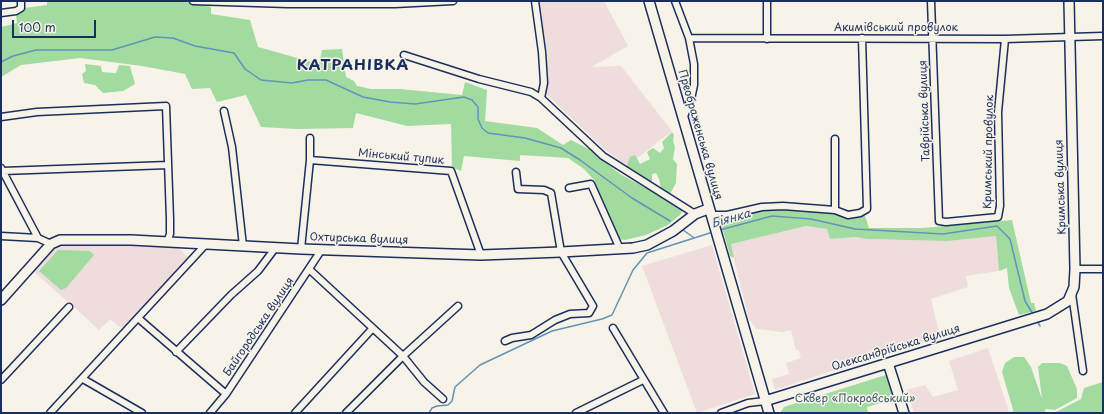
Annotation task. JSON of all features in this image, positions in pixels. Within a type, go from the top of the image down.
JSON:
[{"type":"street","points":[[1,13],[16,11],[22,8],[21,1]]},
{"type":"street","points":[[194,1],[288,3],[453,1]]},
{"type":"street","points":[[535,1],[542,52],[544,83],[541,98]]},
{"type":"street","name":"Преображенська вулиця","points":[[649,1],[710,215],[769,413]]},
{"type":"street","points":[[674,1],[689,38],[694,64],[694,85],[691,99],[683,119]]},
{"type":"street","points":[[767,1],[767,39]]},
{"type":"street","name":"Таврійська вулиця","points":[[931,1],[939,221],[946,222],[998,217]]},
{"type":"street","name":"Кримська вулиця","points":[[1069,1],[1075,269],[1072,294],[1084,371]]},
{"type":"street","name":"Акимівський провулок","points":[[689,38],[1006,38],[1103,36]]},
{"type":"street","points":[[710,215],[727,215],[769,207],[812,207],[835,210],[848,215],[860,213],[867,209],[862,38]]},
{"type":"street","name":"Кримський провулок","points":[[998,217],[1000,206],[998,112],[1006,38]]},
{"type":"street","points":[[404,55],[479,79],[531,92],[541,98],[603,156],[694,214]]},
{"type":"street","points":[[1,117],[37,112],[166,106],[170,219],[167,242]]},
{"type":"street","points":[[224,111],[232,147],[243,246]]},
{"type":"street","points":[[301,249],[310,160],[310,138]]},
{"type":"street","points":[[835,139],[835,210]]},
{"type":"street","name":"Мінський тупик","points":[[310,160],[451,171],[481,255]]},
{"type":"street","points":[[38,238],[2,169],[168,165]]},
{"type":"street","points":[[505,341],[512,338],[531,335],[555,320],[570,314],[589,313],[593,306],[561,252],[551,193],[544,190],[518,189],[516,172]]},
{"type":"street","points":[[569,188],[591,184],[620,249]]},
{"type":"street","name":"Охтирська вулиця","points":[[51,244],[60,240],[207,243],[301,249],[481,255],[561,252],[620,249],[647,244],[673,231],[694,214],[710,215]]},
{"type":"street","points":[[1,236],[38,238],[51,244],[1,300]]},
{"type":"street","points":[[50,413],[207,243]]},
{"type":"street","points":[[176,352],[231,295],[258,271],[276,247]]},
{"type":"street","name":"Байгородська вулиця","points":[[210,413],[226,394],[310,270],[322,249]]},
{"type":"street","points":[[1075,269],[1103,269]]},
{"type":"street","points":[[310,270],[372,329],[403,356],[424,382],[443,399]]},
{"type":"street","name":"Олександрійська вулиця","points":[[721,413],[748,403],[765,401],[1047,314],[1061,307],[1068,301],[1072,294]]},
{"type":"street","points":[[346,413],[403,356],[458,306]]},
{"type":"street","points":[[1,380],[69,307]]},
{"type":"street","points":[[138,318],[226,394]]},
{"type":"street","points":[[613,328],[664,413]]},
{"type":"street","points":[[295,413],[372,329]]},
{"type":"street","points":[[888,363],[904,413]]},
{"type":"street","points":[[83,379],[142,413]]},
{"type":"street","points":[[578,412],[643,380]]},
{"type":"shaded area","points":[[538,1],[604,1],[628,46],[591,67],[621,66],[672,131],[627,166],[606,151],[546,94],[544,57],[548,52],[544,47]]},
{"type":"shaded area","points":[[806,226],[827,229],[830,239],[856,237],[866,239],[948,241],[996,236],[999,271],[966,276],[968,287],[931,299],[940,337],[864,360],[775,390],[772,379],[789,374],[786,363],[801,358],[799,350],[796,350],[791,330],[783,332],[756,329],[749,319],[730,244]]},
{"type":"shaded area","points":[[64,245],[177,247],[188,257],[124,329],[120,326],[119,327],[110,319],[99,330],[72,305],[70,301],[69,303],[33,271],[51,251]]},
{"type":"shaded area","points":[[712,245],[755,394],[697,413],[642,266]]},
{"type":"shaded area","points":[[988,348],[1009,412],[1020,408],[1021,413],[914,413],[907,390],[925,385],[933,397],[958,390],[949,361]]},
{"type":"green space","points":[[47,1],[181,1],[211,7],[211,14],[250,20],[258,47],[319,64],[322,50],[342,49],[346,77],[354,81],[357,86],[371,89],[400,89],[462,95],[465,82],[487,90],[485,121],[537,128],[563,145],[571,140],[589,149],[620,174],[683,208],[681,214],[668,225],[646,235],[625,240],[618,239],[596,189],[595,181],[584,169],[568,158],[520,155],[520,161],[464,156],[461,171],[452,167],[451,124],[407,126],[356,113],[353,128],[298,129],[261,127],[246,95],[217,102],[210,88],[192,89],[185,74],[142,66],[80,58],[21,65],[1,77],[1,27],[17,23],[16,16],[24,8],[47,5]]},
{"type":"green space","points":[[85,64],[101,66],[102,72],[116,73],[119,65],[130,66],[135,84],[123,91],[103,93],[95,85],[84,83],[82,74],[86,71]]},
{"type":"green space","points":[[672,132],[674,135],[673,141],[675,147],[673,159],[677,164],[676,183],[670,194],[661,189],[656,173],[652,174],[652,181],[647,181],[626,168],[630,157],[635,155],[640,164],[650,159],[647,152],[653,148],[660,153],[664,148],[662,142]]},
{"type":"green space","points":[[810,208],[850,217],[865,216],[869,228],[922,228],[1012,220],[1031,303],[1034,303],[1036,311],[1019,315],[1009,288],[1007,268],[999,271],[996,236],[948,241],[866,239],[856,237],[830,239],[827,229],[806,226],[731,244],[734,258],[730,256],[719,216],[762,209]]},
{"type":"green space","points":[[58,250],[90,251],[94,255],[66,288],[61,290],[39,271]]},
{"type":"green space","points":[[1014,357],[1024,357],[1031,367],[1042,399],[1038,367],[1042,363],[1060,363],[1067,366],[1077,389],[1077,398],[1055,410],[1046,409],[1044,413],[1014,413],[1002,372],[1005,363]]},
{"type":"green space","name":"Сквер «Покровський»","points":[[889,374],[897,398],[867,407],[868,413],[780,413],[784,407]]},
{"type":"green space","points":[[1103,382],[1103,413],[1054,413],[1081,399],[1084,388]]},
{"type":"waterway","points":[[1,62],[13,56],[36,50],[112,50],[155,37],[173,38],[195,46],[234,53],[245,69],[261,80],[292,83],[308,80],[326,80],[363,97],[390,102],[415,104],[464,97],[472,100],[478,107],[478,119],[482,128],[488,133],[525,138],[561,148],[632,198],[670,221]]},
{"type":"waterway","name":"Біянка","points":[[720,230],[772,216],[811,219],[855,229],[943,234],[997,226],[1010,239],[1025,301],[1033,314]]},
{"type":"waterway","points":[[683,230],[693,237]]},
{"type":"waterway","name":"Біянка","points":[[429,413],[432,408],[448,405],[452,401],[455,387],[480,365],[552,331],[602,319],[612,315],[633,270],[647,253],[713,232]]},
{"type":"waterway","name":"Біянка","points":[[1037,321],[1040,326]]},
{"type":"district","name":"КАТРАНІВКА","points":[[353,66]]}]
